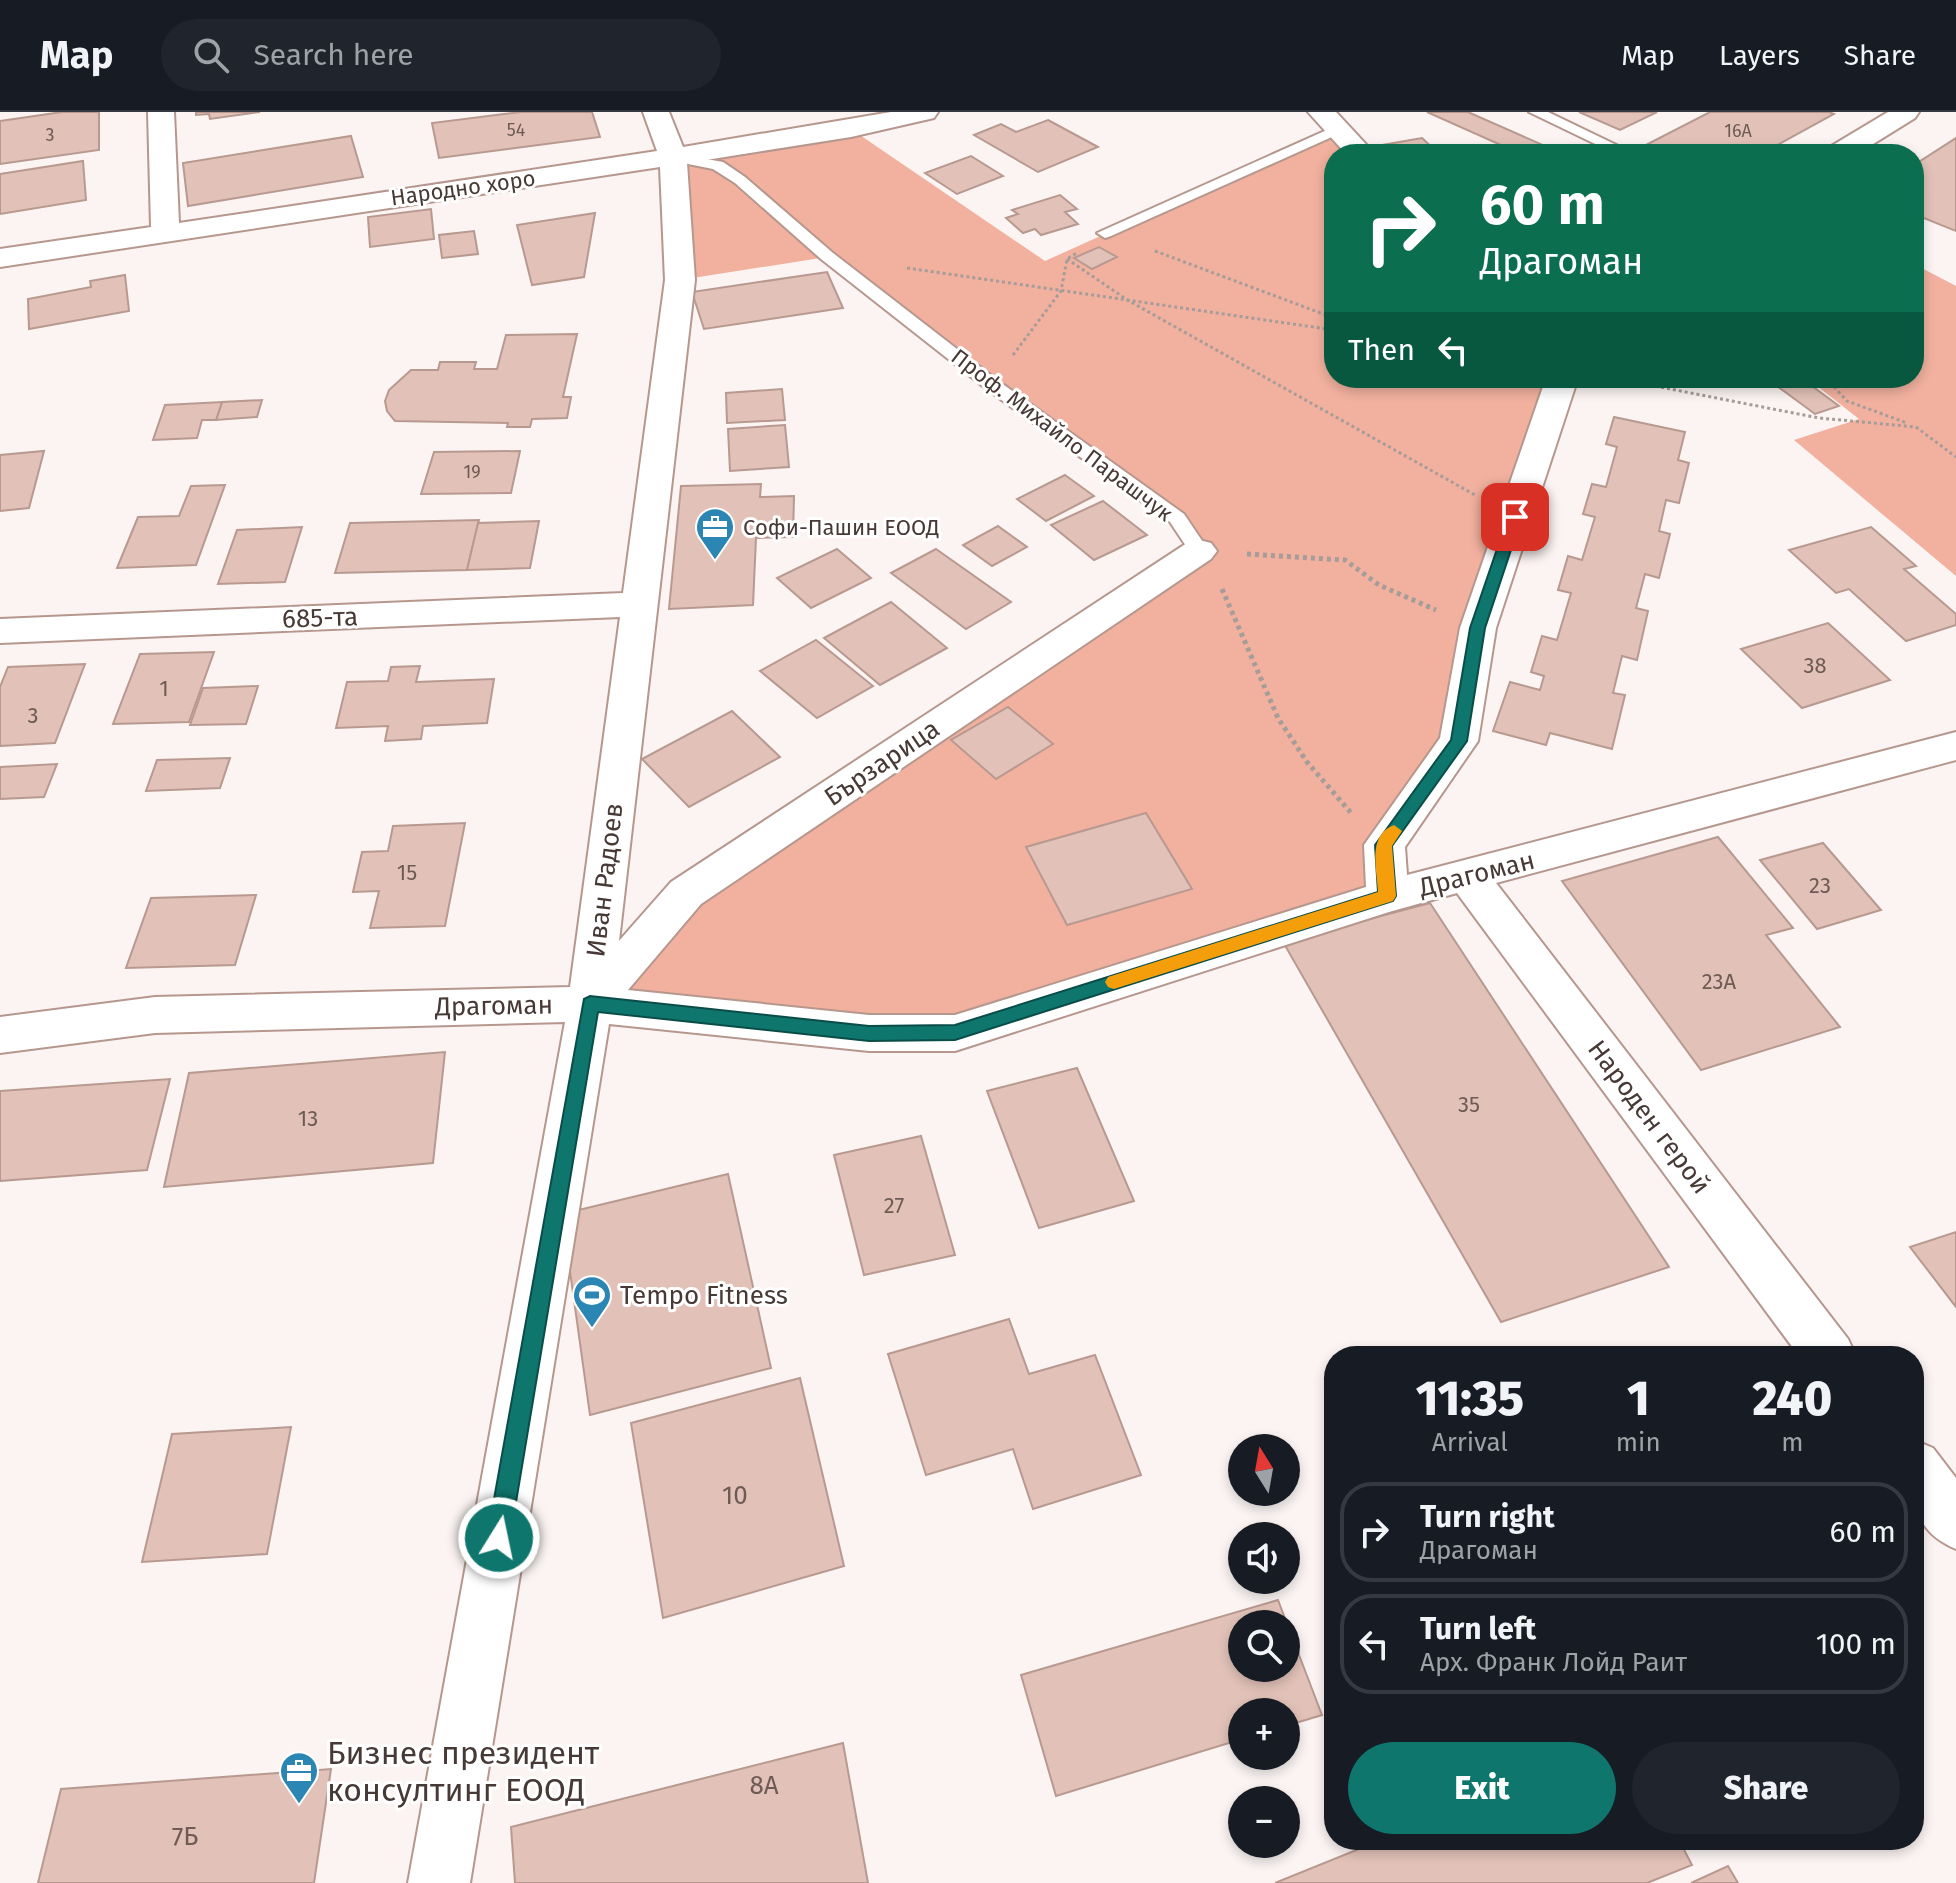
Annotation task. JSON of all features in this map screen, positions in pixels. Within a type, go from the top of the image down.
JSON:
[{"type":"street","points":[[161,112],[165,232]]},
{"type":"street","name":"Иван Радоев","points":[[439,1883],[590,1004],[680,280],[673,157],[656,112]]},
{"type":"street","name":"Народно хоро","points":[[0,258],[851,129],[925,112]]},
{"type":"street","points":[[1854,144],[1906,112]]},
{"type":"street","points":[[1330,121],[1352,144]]},
{"type":"street","points":[[1387,896],[1384,845],[1459,741],[1478,628],[1559,388]]},
{"type":"street","name":"Бързарица","points":[[590,1004],[686,893],[1199,551]]},
{"type":"street","name":"685-та","points":[[0,631],[640,604]]},
{"type":"street","name":"Драгоман","points":[[0,1035],[155,1015],[590,1004],[869,1033],[955,1033],[1387,896],[1956,746]]},
{"type":"street","name":"Народен герой","points":[[1468,877],[1822,1346]]},
{"type":"street","points":[[1924,1479],[1956,1522]]},
{"type":"lane","points":[[1536,112],[1606,144]]},
{"type":"lane","points":[[1105,233],[1330,121]]},
{"type":"lane","name":"Проф. Михайло Парашчук","points":[[673,157],[718,165],[827,256],[991,384],[1177,518],[1199,551]]},
{"type":"path","points":[[991,384],[1061,291],[1067,259],[1105,233],[1324,314]]},
{"type":"path","points":[[827,256],[1324,329]]},
{"type":"path","points":[[1067,259],[1129,301],[1515,517]]},
{"type":"path","points":[[1665,388],[1819,418],[1916,427]]},
{"type":"path","points":[[1835,388],[1847,401],[1916,427],[1956,457]]},
{"type":"path","points":[[1199,551],[1345,560],[1379,585],[1478,628]]},
{"type":"path","points":[[1199,551],[1235,611],[1271,705],[1328,791],[1384,845]]},
{"type":"shaded area","points":[[851,129],[1045,261],[1338,129],[1352,144],[1324,144],[1324,388],[1559,388],[1459,741],[1384,845],[1387,896],[955,1033],[590,1004],[686,893],[1198,551],[1177,518],[827,257],[680,280],[673,157]]},
{"type":"shaded area","points":[[1924,269],[1956,286],[1956,576],[1794,440],[1859,419],[1820,388],[1924,388]]},
{"type":"building","points":[[62,112],[99,112],[99,150],[0,164],[0,121]]},
{"type":"building","points":[[196,112],[260,112],[210,119],[209,114],[196,115]]},
{"type":"building","points":[[521,112],[592,112],[600,137],[439,158],[432,123]]},
{"type":"building","points":[[1427,112],[1468,112],[1540,144],[1499,144]]},
{"type":"building","points":[[1579,112],[1657,112],[1620,130]]},
{"type":"building","points":[[1710,112],[1834,114],[1779,144],[1648,144]]},
{"type":"building","points":[[1048,120],[1098,147],[1038,172],[974,135],[1001,124],[1016,132]]},
{"type":"building","points":[[351,136],[363,177],[188,206],[183,163]]},
{"type":"building","points":[[1422,138],[1428,144],[1388,144]]},
{"type":"building","points":[[1956,138],[1956,231],[1924,218],[1924,159]]},
{"type":"building","points":[[971,156],[1003,176],[957,194],[925,173]]},
{"type":"building","points":[[83,161],[86,200],[0,214],[0,174]]},
{"type":"building","points":[[1060,195],[1077,209],[1065,212],[1078,224],[1041,235],[1035,229],[1023,233],[1006,218],[1018,214],[1012,210]]},
{"type":"building","points":[[431,209],[434,239],[370,247],[368,217]]},
{"type":"building","points":[[595,213],[584,277],[532,285],[517,225]]},
{"type":"building","points":[[474,231],[478,254],[442,258],[439,235]]},
{"type":"building","points":[[1099,247],[1117,257],[1092,269],[1074,258]]},
{"type":"building","points":[[827,272],[843,308],[704,329],[692,292]]},
{"type":"building","points":[[125,275],[129,311],[29,329],[28,299],[91,287],[90,281]]},
{"type":"building","points":[[577,334],[563,397],[571,397],[567,418],[532,419],[530,427],[507,427],[508,423],[395,421],[387,411],[385,401],[389,390],[411,370],[438,370],[440,362],[476,362],[474,369],[497,369],[506,335]]},
{"type":"building","points":[[1780,388],[1815,388],[1839,406],[1815,414]]},
{"type":"building","points":[[782,389],[785,420],[727,423],[726,393]]},
{"type":"building","points":[[262,400],[257,417],[216,420],[222,402]]},
{"type":"building","points":[[222,402],[216,420],[202,420],[197,438],[153,440],[165,405]]},
{"type":"building","points":[[1614,417],[1685,432],[1678,460],[1689,463],[1679,503],[1666,500],[1659,531],[1670,534],[1659,578],[1645,574],[1636,608],[1648,611],[1637,660],[1622,656],[1613,693],[1625,695],[1612,749],[1550,733],[1546,745],[1493,731],[1510,682],[1540,690],[1544,676],[1531,672],[1542,636],[1557,640],[1571,593],[1558,590],[1568,556],[1582,560],[1595,517],[1583,514],[1592,484],[1606,487],[1617,447],[1606,444]]},
{"type":"building","points":[[785,425],[789,467],[730,471],[728,429]]},
{"type":"building","points":[[44,451],[29,508],[0,511],[0,455]]},
{"type":"building","points":[[520,451],[511,493],[421,494],[434,452]]},
{"type":"building","points":[[1065,475],[1094,496],[1046,521],[1017,499]]},
{"type":"building","points":[[761,484],[760,497],[794,496],[793,537],[756,538],[753,605],[669,609],[681,486]]},
{"type":"building","points":[[225,485],[196,565],[117,568],[138,517],[179,516],[191,486]]},
{"type":"building","points":[[1103,501],[1147,535],[1094,560],[1051,525]]},
{"type":"building","points":[[479,520],[467,570],[335,573],[350,523]]},
{"type":"building","points":[[539,521],[530,568],[467,570],[478,523]]},
{"type":"building","points":[[998,526],[1027,547],[992,566],[963,545]]},
{"type":"building","points":[[302,527],[285,582],[218,584],[237,530]]},
{"type":"building","points":[[1871,527],[1916,566],[1904,569],[1956,614],[1956,625],[1906,641],[1849,589],[1836,593],[1789,550]]},
{"type":"building","points":[[837,549],[871,578],[811,608],[777,578]]},
{"type":"building","points":[[936,549],[1011,602],[966,629],[891,573]]},
{"type":"building","points":[[891,602],[947,648],[880,685],[824,638]]},
{"type":"building","points":[[1828,623],[1890,680],[1802,708],[1741,649]]},
{"type":"building","points":[[816,640],[873,686],[817,718],[760,671]]},
{"type":"building","points":[[214,652],[189,722],[113,724],[140,654]]},
{"type":"building","points":[[85,664],[55,743],[0,746],[0,687],[8,667]]},
{"type":"building","points":[[420,666],[416,682],[494,679],[487,723],[423,726],[421,739],[385,741],[388,726],[336,728],[347,682],[388,681],[391,667]]},
{"type":"building","points":[[258,686],[246,724],[190,725],[203,688]]},
{"type":"building","points":[[1008,707],[1053,744],[996,779],[951,740]]},
{"type":"building","points":[[732,711],[780,757],[689,807],[642,759]]},
{"type":"building","points":[[230,758],[220,788],[146,791],[157,760]]},
{"type":"building","points":[[57,764],[44,797],[0,799],[0,767]]},
{"type":"building","points":[[1146,813],[1192,889],[1067,925],[1026,847]]},
{"type":"building","points":[[465,823],[445,926],[370,928],[379,891],[353,892],[362,852],[388,851],[393,826]]},
{"type":"building","points":[[1718,837],[1793,928],[1766,935],[1840,1027],[1701,1070],[1562,881]]},
{"type":"building","points":[[1823,843],[1881,910],[1817,929],[1760,860]]},
{"type":"building","points":[[256,895],[235,965],[126,968],[151,898]]},
{"type":"building","points":[[1430,903],[1669,1267],[1501,1322],[1283,942]]},
{"type":"building","points":[[445,1052],[433,1163],[164,1187],[189,1073]]},
{"type":"building","points":[[1077,1068],[1134,1201],[1039,1228],[987,1091]]},
{"type":"building","points":[[170,1079],[147,1170],[0,1181],[0,1091]]},
{"type":"building","points":[[921,1136],[955,1255],[864,1275],[834,1155]]},
{"type":"building","points":[[728,1174],[771,1368],[590,1415],[562,1214]]},
{"type":"building","points":[[1956,1232],[1956,1307],[1910,1247]]},
{"type":"building","points":[[1009,1319],[1029,1374],[1095,1355],[1141,1475],[1033,1509],[1013,1449],[926,1475],[888,1354]]},
{"type":"building","points":[[800,1378],[844,1566],[663,1618],[631,1423]]},
{"type":"building","points":[[291,1427],[267,1554],[142,1562],[172,1434]]},
{"type":"building","points":[[1278,1600],[1282,1610],[1244,1610]]},
{"type":"building","points":[[1228,1615],[1228,1682],[1300,1682],[1300,1658],[1322,1715],[1300,1722],[1300,1698],[1228,1698],[1228,1743],[1056,1796],[1021,1675]]},
{"type":"building","points":[[843,1743],[868,1883],[515,1883],[511,1827]]},
{"type":"building","points":[[331,1769],[314,1883],[38,1883],[61,1789]]},
{"type":"building","points":[[1356,1850],[1684,1850],[1692,1865],[1647,1883],[1275,1883]]},
{"type":"building","points":[[1728,1866],[1738,1883],[1691,1883]]},
{"type":"slow traffic","points":[[1114,982],[1387,896],[1384,845],[1394,831]]},
{"type":"place","name":"Софи-Пашин ЕООД","points":[[715,561]]},
{"type":"place","name":"Tempo Fitness","points":[[592,1329]]},
{"type":"place","name":"Бизнес президент консултинг ЕООД","points":[[299,1805]]},
{"type":"route","points":[[499,1538],[590,1004],[869,1033],[955,1033],[1387,896],[1384,845],[1459,741],[1478,628],[1515,517]]}]
